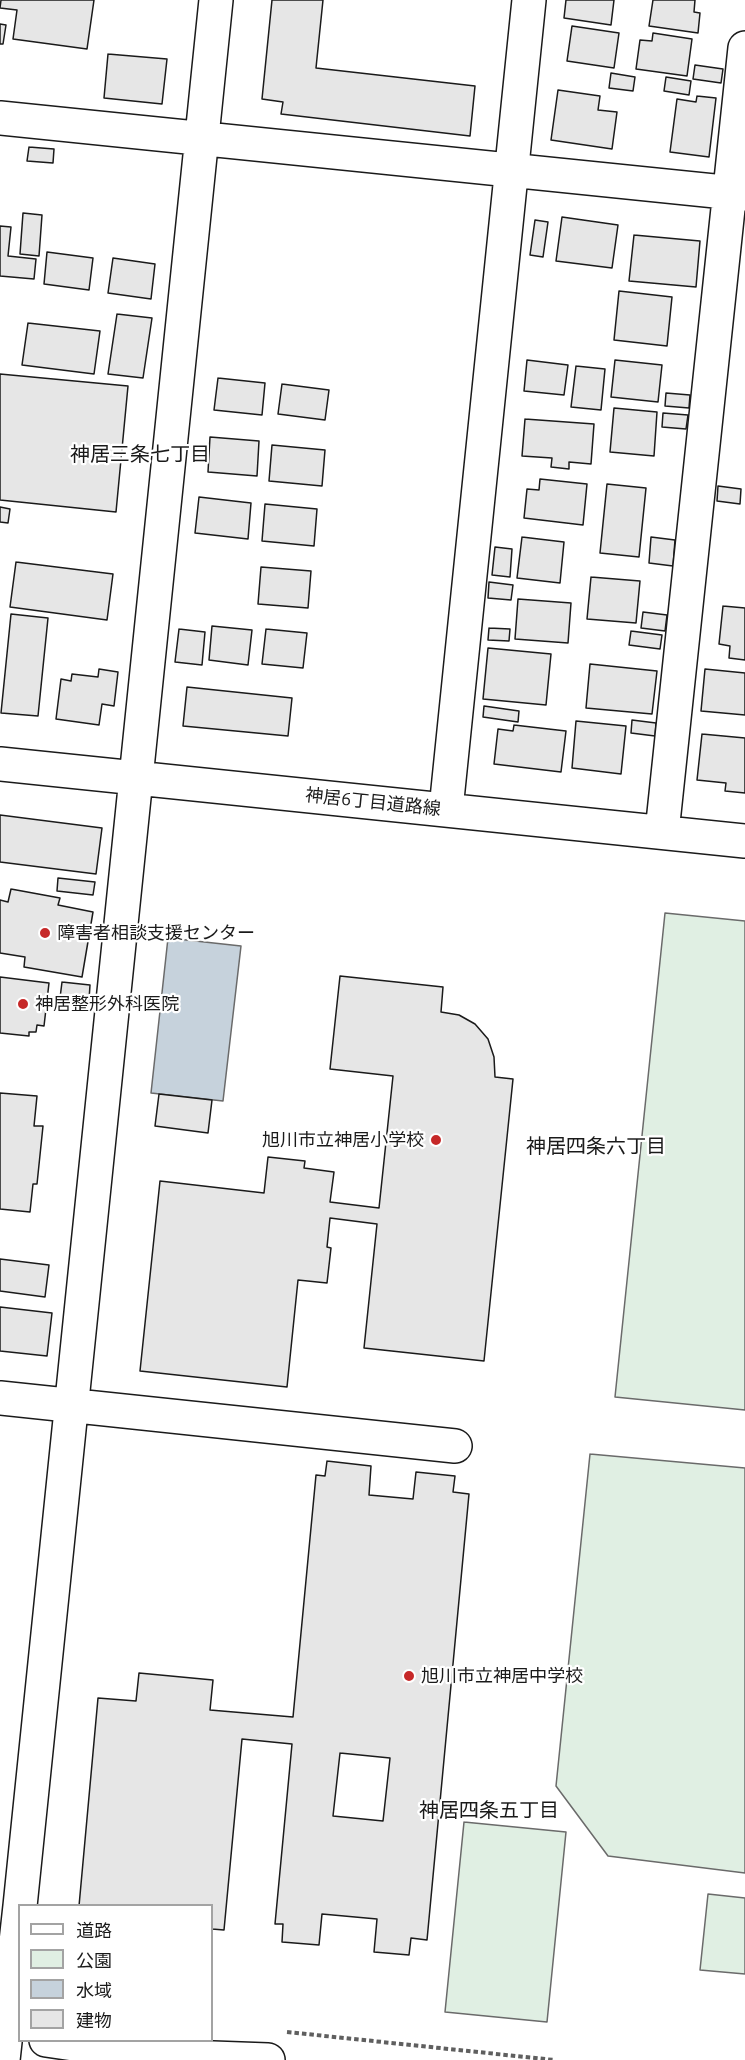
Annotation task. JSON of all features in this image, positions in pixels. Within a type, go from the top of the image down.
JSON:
[{"type":"street","points":[[7,2041],[15,1903],[72,1405],[216,0]]},
{"type":"street","points":[[446,809],[529,0]]},
{"type":"street","points":[[662,832],[737,193],[745,48]]},
{"type":"street","points":[[0,118],[737,193]]},
{"type":"street","name":"神居6丁目道路線","points":[[0,764],[745,841]]},
{"type":"street","points":[[0,1398],[455,1446]]},
{"type":"street","points":[[60,2042],[158,2056],[275,2046]]},
{"type":"path","points":[[275,2046],[554,2060]]},
{"type":"green space","points":[[665,913],[745,921],[745,1410],[615,1397]]},
{"type":"green space","points":[[590,1454],[745,1468],[745,1873],[608,1856],[556,1786]]},
{"type":"green space","points":[[464,1822],[566,1832],[547,2022],[445,2012]]},
{"type":"green space","points":[[708,1894],[745,1898],[745,1974],[700,1970]]},
{"type":"water","points":[[168,938],[241,946],[223,1101],[151,1093]]},
{"type":"building","points":[[1,0],[94,0],[87,49],[13,39],[17,10],[0,8]]},
{"type":"building","points":[[272,0],[323,0],[316,68],[475,86],[470,136],[281,114],[283,102],[262,99]]},
{"type":"building","points":[[566,0],[614,0],[611,25],[564,18]]},
{"type":"building","points":[[653,0],[695,0],[694,12],[700,13],[698,33],[649,26]]},
{"type":"building","points":[[0,24],[6,25],[3,44],[0,44]]},
{"type":"building","points":[[572,26],[619,33],[614,68],[567,61]]},
{"type":"building","points":[[653,33],[692,39],[687,76],[636,69],[640,40],[652,41]]},
{"type":"building","points":[[108,54],[167,59],[162,104],[104,98]]},
{"type":"building","points":[[695,65],[723,69],[721,83],[693,79]]},
{"type":"building","points":[[611,73],[635,77],[633,91],[609,88]]},
{"type":"building","points":[[666,77],[691,81],[689,95],[664,91]]},
{"type":"building","points":[[558,90],[600,96],[598,110],[617,112],[612,149],[551,140]]},
{"type":"building","points":[[697,96],[716,98],[709,157],[670,152],[677,99],[696,102]]},
{"type":"building","points":[[29,147],[54,149],[53,163],[27,161]]},
{"type":"building","points":[[23,213],[42,215],[39,256],[20,254]]},
{"type":"building","points":[[562,217],[618,225],[612,268],[556,261]]},
{"type":"building","points":[[535,220],[548,222],[543,257],[530,255]]},
{"type":"building","points":[[0,226],[11,227],[8,256],[36,259],[34,279],[0,276]]},
{"type":"building","points":[[634,235],[700,241],[696,287],[629,281]]},
{"type":"building","points":[[47,252],[93,258],[89,290],[44,284]]},
{"type":"building","points":[[113,258],[155,264],[151,299],[108,293]]},
{"type":"building","points":[[619,291],[672,297],[667,346],[614,340]]},
{"type":"building","points":[[117,314],[152,318],[143,378],[108,374]]},
{"type":"building","points":[[28,323],[100,331],[94,374],[22,365]]},
{"type":"building","points":[[527,360],[568,365],[564,395],[524,391]]},
{"type":"building","points":[[615,360],[662,365],[658,402],[611,397]]},
{"type":"building","points":[[576,366],[605,369],[601,410],[571,407]]},
{"type":"building","points":[[0,374],[128,386],[116,512],[0,500]]},
{"type":"building","points":[[218,378],[265,383],[262,415],[214,410]]},
{"type":"building","points":[[282,384],[329,390],[325,420],[278,414]]},
{"type":"building","points":[[666,393],[690,395],[689,408],[665,406]]},
{"type":"building","points":[[614,408],[657,412],[654,456],[610,452]]},
{"type":"building","points":[[663,413],[688,415],[686,429],[662,427]]},
{"type":"building","points":[[525,419],[594,424],[591,464],[569,462],[569,469],[551,467],[552,458],[522,456]]},
{"type":"building","points":[[210,437],[259,441],[257,476],[208,472]]},
{"type":"building","points":[[272,445],[325,450],[322,486],[269,481]]},
{"type":"building","points":[[540,479],[587,484],[583,525],[524,518],[527,489],[539,490]]},
{"type":"building","points":[[607,484],[646,488],[639,557],[600,553]]},
{"type":"building","points":[[718,486],[741,489],[740,504],[717,501]]},
{"type":"building","points":[[199,497],[251,503],[248,539],[195,533]]},
{"type":"building","points":[[265,504],[317,509],[314,546],[262,541]]},
{"type":"building","points":[[0,507],[10,509],[8,523],[0,522]]},
{"type":"building","points":[[522,537],[564,542],[560,583],[517,578]]},
{"type":"building","points":[[651,537],[675,540],[673,566],[649,563]]},
{"type":"building","points":[[495,547],[512,549],[510,577],[492,575]]},
{"type":"building","points":[[16,562],[113,574],[107,620],[10,607]]},
{"type":"building","points":[[261,567],[311,571],[308,608],[258,604]]},
{"type":"building","points":[[591,577],[640,581],[636,623],[587,619]]},
{"type":"building","points":[[489,582],[513,585],[511,600],[488,598]]},
{"type":"building","points":[[518,599],[571,603],[568,643],[515,639]]},
{"type":"building","points":[[723,606],[745,608],[745,660],[729,658],[730,646],[719,644]]},
{"type":"building","points":[[643,612],[667,615],[665,631],[641,628]]},
{"type":"building","points":[[11,614],[48,618],[38,716],[1,713]]},
{"type":"building","points":[[212,626],[252,630],[248,665],[209,660]]},
{"type":"building","points":[[489,628],[510,629],[509,641],[488,640]]},
{"type":"building","points":[[179,629],[205,632],[202,665],[175,662]]},
{"type":"building","points":[[266,629],[307,633],[303,668],[262,664]]},
{"type":"building","points":[[631,631],[662,635],[660,649],[629,645]]},
{"type":"building","points":[[488,648],[551,654],[546,705],[483,699]]},
{"type":"building","points":[[590,664],[657,671],[652,714],[586,708]]},
{"type":"building","points":[[99,669],[118,672],[114,706],[102,704],[99,725],[56,719],[61,679],[71,681],[72,674],[98,677]]},
{"type":"building","points":[[705,669],[745,673],[745,715],[701,711]]},
{"type":"building","points":[[187,687],[292,698],[288,736],[183,726]]},
{"type":"building","points":[[484,706],[519,711],[518,722],[483,717]]},
{"type":"building","points":[[632,720],[656,723],[655,736],[631,733]]},
{"type":"building","points":[[576,721],[626,726],[621,774],[572,768]]},
{"type":"building","points":[[514,725],[566,731],[561,772],[494,764],[498,729],[513,731]]},
{"type":"building","points":[[702,734],[745,738],[745,793],[725,791],[726,783],[697,780]]},
{"type":"building","points":[[0,815],[102,828],[96,874],[0,862]]},
{"type":"building","points":[[58,878],[95,882],[93,895],[57,891]]},
{"type":"building","name":"障害者相談支援センター","points":[[11,889],[60,898],[58,905],[93,912],[82,977],[24,967],[25,957],[0,953],[0,900],[8,902]]},
{"type":"building","points":[[340,976],[443,987],[441,1012],[459,1015],[475,1024],[488,1039],[494,1057],[495,1077],[513,1079],[484,1361],[364,1348],[377,1224],[330,1218],[327,1247],[331,1248],[327,1283],[298,1280],[287,1387],[140,1371],[160,1181],[264,1193],[268,1157],[305,1161],[304,1168],[334,1172],[330,1202],[379,1208],[393,1076],[330,1069]]},
{"type":"building","name":"神居整形外科医院","points":[[0,977],[49,983],[44,1026],[37,1025],[36,1032],[29,1032],[29,1036],[0,1033]]},
{"type":"building","points":[[62,982],[90,985],[89,1000],[60,998]]},
{"type":"building","points":[[0,1093],[37,1096],[34,1126],[43,1126],[37,1184],[33,1184],[30,1212],[0,1209]]},
{"type":"building","points":[[159,1094],[212,1100],[208,1133],[155,1126]]},
{"type":"building","points":[[0,1259],[49,1265],[45,1297],[0,1291]]},
{"type":"building","points":[[0,1307],[52,1313],[47,1356],[0,1351]]},
{"type":"building","points":[[327,1461],[371,1466],[369,1495],[413,1499],[416,1472],[455,1476],[453,1492],[469,1494],[427,1940],[411,1938],[409,1955],[374,1952],[377,1919],[322,1914],[319,1945],[282,1942],[283,1924],[275,1924],[292,1744],[242,1739],[224,1930],[213,1929],[213,1904],[79,1904],[98,1698],[136,1701],[139,1673],[213,1680],[210,1710],[293,1717],[316,1475],[325,1476]],"holes":[[[340,1753],[390,1758],[383,1821],[333,1816]]]},
{"type":"place","name":"障害者相談支援センター","points":[[45,933]]},
{"type":"place","name":"神居整形外科医院","points":[[23,1004]]},
{"type":"place","name":"旭川市立神居小学校","points":[[436,1140]]},
{"type":"place","name":"旭川市立神居中学校","points":[[409,1676]]},
{"type":"district","name":"神居三条七丁目","points":[[140,454]]},
{"type":"district","name":"神居四条六丁目","points":[[596,1146]]},
{"type":"district","name":"神居四条五丁目","points":[[489,1810]]}]
